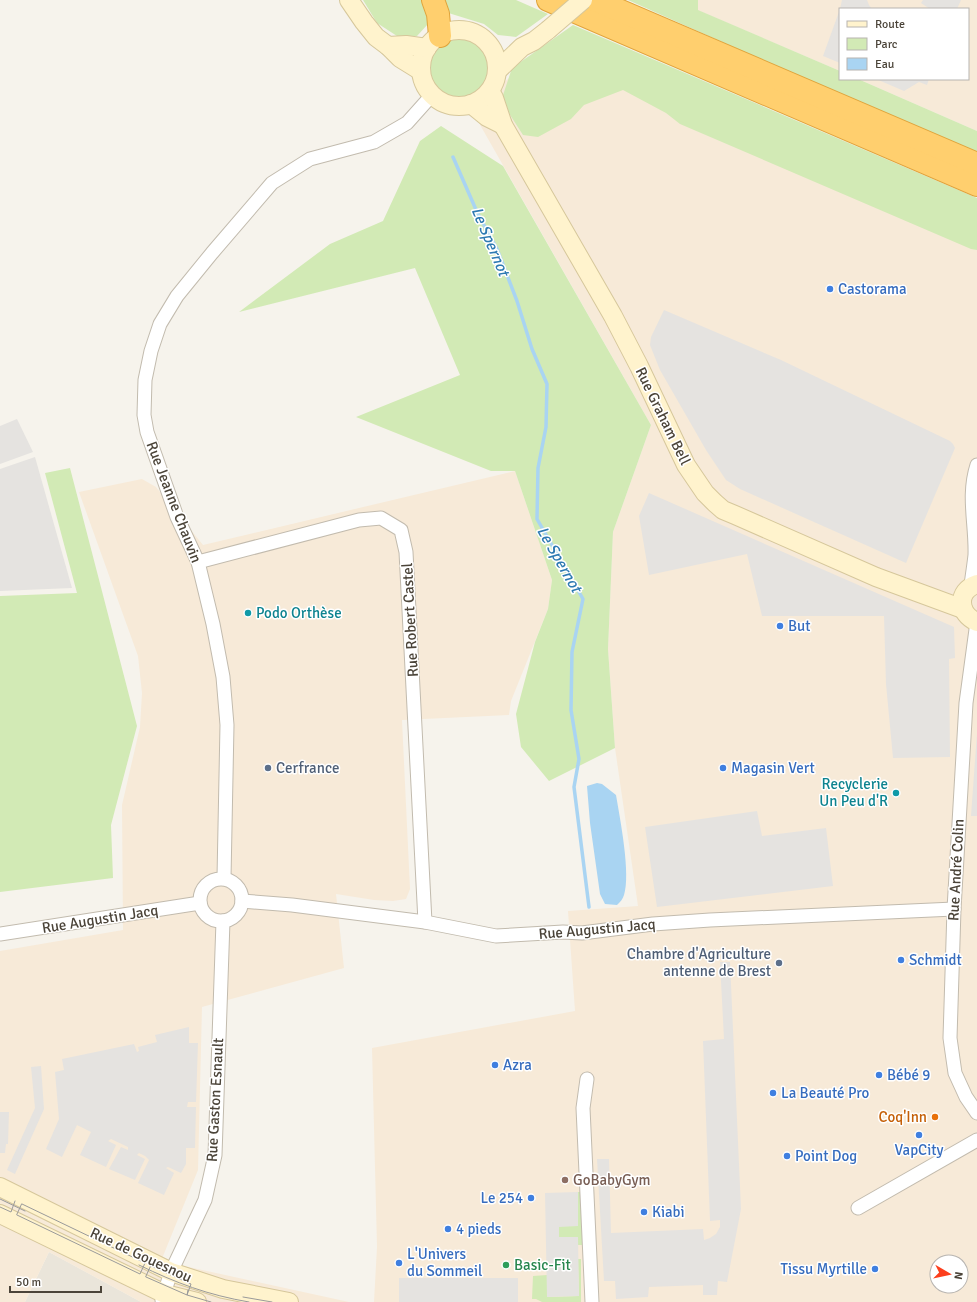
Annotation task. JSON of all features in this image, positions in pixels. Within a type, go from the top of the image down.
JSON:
[{"type":"highway","points":[[433,0],[438,14],[434,42]]},
{"type":"highway","points":[[548,0],[977,185]]},
{"type":"highway","points":[[595,0],[977,164]]},
{"type":"street","points":[[349,0],[372,32],[400,58],[421,71]]},
{"type":"street","points":[[497,71],[522,47],[534,41],[583,0]]},
{"type":"street","points":[[388,46],[434,42],[453,31],[466,31],[475,34],[488,43],[522,47]]},
{"type":"street","points":[[434,42],[422,59],[421,71],[424,82],[432,95],[438,100],[449,105],[460,106],[471,104],[482,99],[490,91],[497,71],[495,58],[488,43]]},
{"type":"street","name":"Rue Graham Bell","points":[[490,91],[494,98],[503,125],[613,316],[639,366],[686,465],[702,488],[715,503],[723,510],[735,516],[876,577],[963,609]]},
{"type":"street","name":"Rue Jeanne Chauvin","points":[[224,878],[227,725],[223,677],[213,624],[198,562],[177,517],[147,432],[144,415],[145,380],[151,351],[160,324],[182,290],[272,183],[310,159],[374,142],[406,123],[432,95]]},
{"type":"street","points":[[471,104],[487,117],[503,125]]},
{"type":"street","points":[[977,466],[972,490],[972,518],[976,558],[971,587],[963,596],[963,609],[966,615],[977,622]]},
{"type":"street","name":"Rue Robert Castel","points":[[198,562],[359,520],[381,518],[401,530],[406,552],[425,922]]},
{"type":"street","name":"Rue Graham Bell","points":[[925,595],[971,587]]},
{"type":"street","name":"Rue André Colin","points":[[977,622],[966,703],[954,909],[950,1038],[955,1073],[966,1097],[977,1113]]},
{"type":"street","points":[[224,878],[237,886],[241,893],[242,901],[236,915],[223,921],[215,920],[208,917],[202,911],[200,894],[205,885],[214,880],[224,878]]},
{"type":"street","name":"Rue Augustin Jacq","points":[[242,901],[300,906],[425,922],[496,936],[563,932],[582,933],[653,924],[710,920],[954,909]]},
{"type":"street","name":"Rue Augustin Jacq","points":[[0,934],[200,904]]},
{"type":"street","name":"Rue Gaston Esnault","points":[[163,1298],[171,1272],[205,1200],[215,1155],[223,921]]},
{"type":"street","points":[[587,1079],[584,1108],[592,1302]]},
{"type":"street","points":[[858,1208],[977,1140]]},
{"type":"street","name":"Rue de Gouesnou","points":[[0,1187],[171,1272],[223,1289],[289,1302]]},
{"type":"street","name":"Rue de Gouesnou","points":[[0,1214],[163,1298],[197,1302]]},
{"type":"shaded area","points":[[698,0],[977,0],[977,131],[860,80],[969,80],[969,8],[839,8],[839,71],[697,10]]},
{"type":"shaded area","points":[[842,0],[867,0],[871,8],[840,8]]},
{"type":"shaded area","points":[[923,0],[961,0],[957,8],[928,8],[921,3]]},
{"type":"shaded area","points":[[839,12],[839,63],[823,56]]},
{"type":"shaded area","points":[[557,39],[977,214],[977,1302],[374,1302],[377,1247],[372,1048],[575,1011],[568,911],[638,906],[615,748],[608,649],[613,532],[651,425],[471,109]]},
{"type":"shaded area","points":[[878,80],[929,80],[927,85],[919,82],[904,91]]},
{"type":"shaded area","points":[[664,310],[781,360],[950,441],[953,444],[955,448],[906,563],[740,489],[726,480],[706,450],[660,370],[650,345],[651,337]]},
{"type":"shaded area","points":[[17,419],[33,452],[0,464],[0,426]]},
{"type":"shaded area","points":[[35,457],[72,588],[0,591],[0,469]]},
{"type":"shaded area","points":[[515,471],[552,580],[548,609],[511,701],[509,715],[402,720],[410,889],[406,899],[393,901],[374,900],[336,894],[344,968],[202,1007],[198,1170],[161,1261],[349,1302],[141,1302],[49,1252],[25,1302],[0,1302],[0,951],[123,930],[122,805],[140,727],[142,693],[138,656],[79,492],[142,479],[156,487],[203,545]]},
{"type":"shaded area","points":[[649,493],[954,627],[955,658],[949,659],[950,757],[893,758],[886,684],[884,616],[762,616],[747,554],[649,575],[639,516]]},
{"type":"shaded area","points":[[977,733],[977,816],[971,816]]},
{"type":"shaded area","points":[[757,811],[762,836],[826,828],[833,886],[657,907],[645,827]]},
{"type":"shaded area","points":[[720,962],[730,962],[741,1209],[727,1282],[718,1281],[717,1295],[703,1295],[703,1285],[649,1287],[648,1297],[616,1299],[615,1281],[604,1281],[597,1159],[609,1159],[611,1233],[703,1229],[704,1240],[716,1234],[720,1227],[720,1220],[710,1221],[703,1041],[724,1039]]},
{"type":"shaded area","points":[[189,1027],[189,1043],[198,1043],[196,1102],[188,1102],[187,1107],[196,1107],[195,1148],[186,1148],[186,1164],[181,1173],[168,1167],[166,1168],[174,1173],[164,1195],[138,1183],[149,1160],[139,1153],[137,1155],[145,1159],[135,1180],[109,1169],[121,1147],[128,1150],[128,1147],[111,1139],[108,1141],[116,1145],[106,1167],[80,1155],[91,1132],[77,1125],[62,1157],[46,1149],[59,1119],[55,1072],[64,1070],[62,1059],[134,1044],[137,1052],[139,1051],[138,1047],[157,1042],[155,1035]]},
{"type":"shaded area","points":[[41,1066],[44,1109],[15,1174],[7,1170],[35,1108],[31,1067]]},
{"type":"shaded area","points":[[0,1112],[9,1112],[8,1144],[6,1144],[5,1153],[0,1153]]},
{"type":"shaded area","points":[[578,1192],[578,1226],[559,1227],[559,1237],[578,1237],[579,1296],[547,1297],[545,1193]]},
{"type":"shaded area","points":[[49,1252],[141,1302],[25,1302]]},
{"type":"shaded area","points":[[399,1278],[518,1278],[518,1302],[399,1302]]},
{"type":"green space","points":[[363,0],[425,0],[427,2],[428,24],[417,36],[397,36],[377,23]]},
{"type":"green space","points":[[439,0],[516,0],[548,14],[516,37],[498,35],[484,24],[442,11]]},
{"type":"green space","points":[[628,0],[698,0],[698,10],[839,71],[839,80],[860,80],[977,131],[977,152],[780,68]]},
{"type":"green space","points":[[573,25],[977,198],[977,250],[971,249],[680,124],[666,113],[623,90],[584,105],[571,119],[538,137],[523,135],[501,101],[512,68]]},
{"type":"green space","points":[[458,38],[475,43],[480,47],[484,52],[489,69],[484,86],[480,91],[475,95],[458,100],[441,95],[436,91],[432,86],[427,69],[432,52],[436,47],[441,43]]},
{"type":"green space","points":[[441,126],[503,166],[651,425],[613,532],[608,649],[615,748],[549,781],[521,747],[516,714],[535,642],[548,609],[552,580],[515,471],[491,471],[356,417],[460,375],[415,268],[239,312],[330,244],[383,221],[420,141]]},
{"type":"green space","points":[[70,468],[137,726],[111,825],[113,878],[0,892],[0,596],[77,593],[45,473]]},
{"type":"green space","points":[[578,1192],[581,1192],[583,1245],[578,1245],[578,1237],[559,1237],[559,1226],[578,1226]]},
{"type":"green space","points":[[578,1259],[581,1259],[581,1302],[542,1302],[532,1299],[533,1276],[547,1275],[547,1297],[579,1296]]},
{"type":"water","points":[[597,783],[602,784],[616,795],[620,818],[626,860],[626,886],[624,895],[617,905],[605,904],[600,894],[590,823],[587,786]]},
{"type":"waterway","name":"Le Spernot","points":[[453,157],[477,212],[497,249],[517,301],[532,349],[547,384],[546,427],[538,468],[537,519],[583,599],[572,652],[571,710],[579,759],[574,787],[589,907]]},
{"type":"tram line","points":[[0,1199],[25,1211]]},
{"type":"tram line","points":[[0,1207],[11,1212],[15,1201]]},
{"type":"tram line","points":[[22,1204],[145,1263],[140,1274],[17,1215],[22,1204]]},
{"type":"tram line","points":[[139,1265],[192,1288],[249,1302]]},
{"type":"tram line","points":[[151,1266],[191,1284],[187,1295],[146,1277],[151,1266]]},
{"type":"tram line","points":[[188,1290],[187,1295],[211,1302]]},
{"type":"tram line","points":[[243,1297],[272,1302]]},
{"type":"place","name":"Castorama","points":[[830,289]]},
{"type":"place","name":"Podo Orthèse","points":[[248,613]]},
{"type":"place","name":"But","points":[[780,626]]},
{"type":"place","name":"Cerfrance","points":[[268,768]]},
{"type":"place","name":"Magasin Vert","points":[[723,768]]},
{"type":"place","name":"Recyclerie Un Peu d'R","points":[[896,793]]},
{"type":"place","name":"Schmidt","points":[[901,960]]},
{"type":"place","name":"Chambre d'Agriculture antenne de Brest","points":[[779,963]]},
{"type":"place","name":"Azra","points":[[495,1065]]},
{"type":"place","name":"Bébé 9","points":[[879,1075]]},
{"type":"place","name":"La Beauté Pro","points":[[773,1093]]},
{"type":"place","name":"Coq'Inn","points":[[935,1117]]},
{"type":"place","name":"VapCity","points":[[919,1135]]},
{"type":"place","name":"Point Dog","points":[[787,1156]]},
{"type":"place","name":"GoBabyGym","points":[[565,1180]]},
{"type":"place","name":"Le 254","points":[[531,1198]]},
{"type":"place","name":"Kiabi","points":[[644,1212]]},
{"type":"place","name":"4 pieds","points":[[448,1229]]},
{"type":"place","name":"L'Univers du Sommeil","points":[[399,1263]]},
{"type":"place","name":"Basic-Fit","points":[[506,1265]]},
{"type":"place","name":"Tissu Myrtille","points":[[875,1269]]}]
